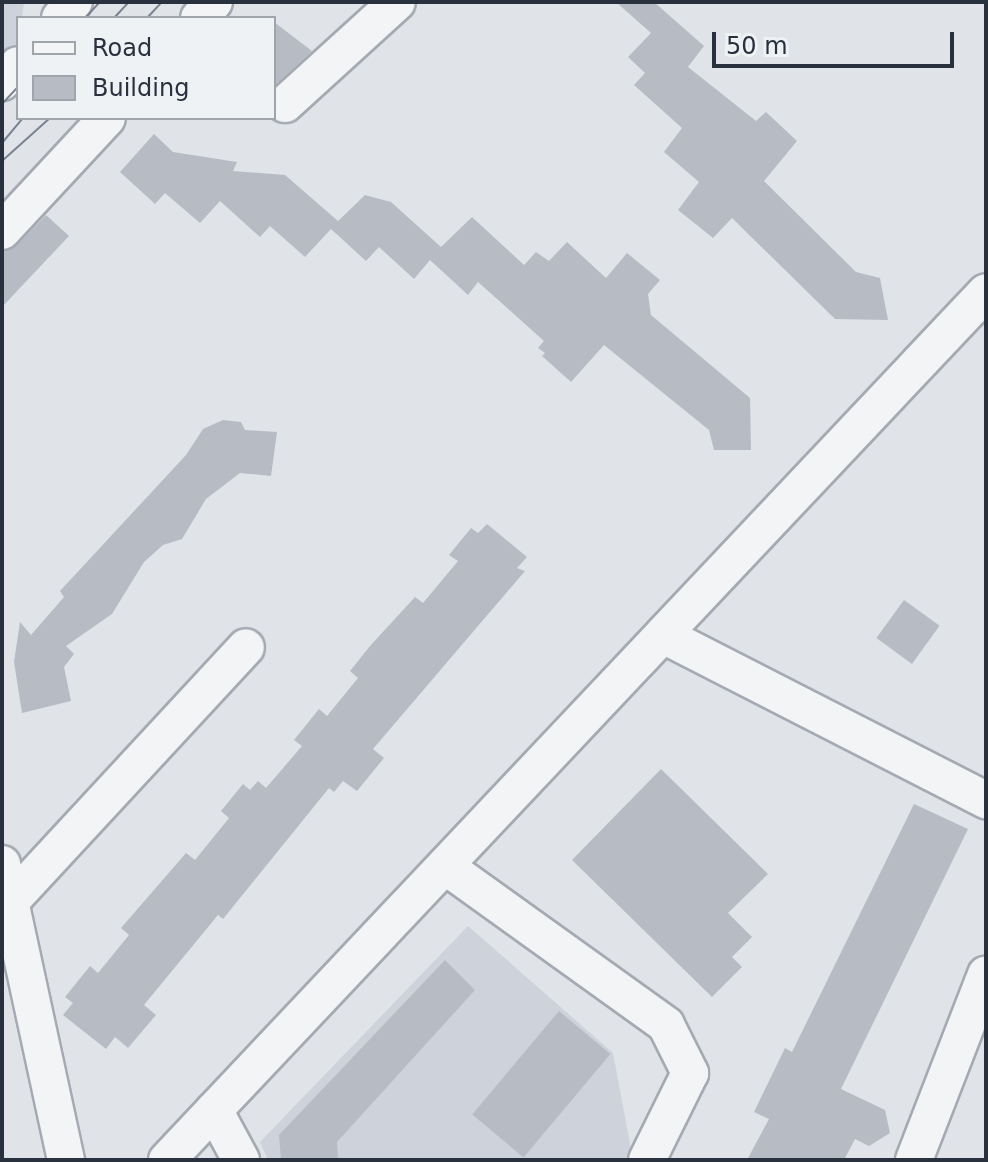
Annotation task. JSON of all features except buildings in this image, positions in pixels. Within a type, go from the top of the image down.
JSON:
[{"type":"street","points":[[285,104],[397,2]]},
{"type":"street","points":[[2,82],[16,67]]},
{"type":"street","points":[[2,231],[105,120]]},
{"type":"street","points":[[167,1160],[986,292]]},
{"type":"street","points":[[663,635],[986,800]]},
{"type":"street","points":[[10,902],[246,647]]},
{"type":"street","points":[[2,864],[66,1160]]},
{"type":"street","points":[[445,866],[666,1025],[690,1073],[647,1160]]},
{"type":"street","points":[[914,1160],[986,974]]},
{"type":"street","points":[[214,1110],[241,1160]]},
{"type":"shaded area","points":[[2,2],[24,2],[22,16],[16,16],[16,47],[2,62]]},
{"type":"shaded area","points":[[468,926],[613,1053],[633,1160],[268,1160],[260,1142]]},
{"type":"tram line","points":[[87,16],[100,2]]},
{"type":"tram line","points":[[116,16],[129,2]]},
{"type":"tram line","points":[[149,16],[162,2]]},
{"type":"tram line","points":[[2,104],[16,89]]},
{"type":"tram line","points":[[2,143],[21,120]]},
{"type":"tram line","points":[[2,161],[48,120]]}]
